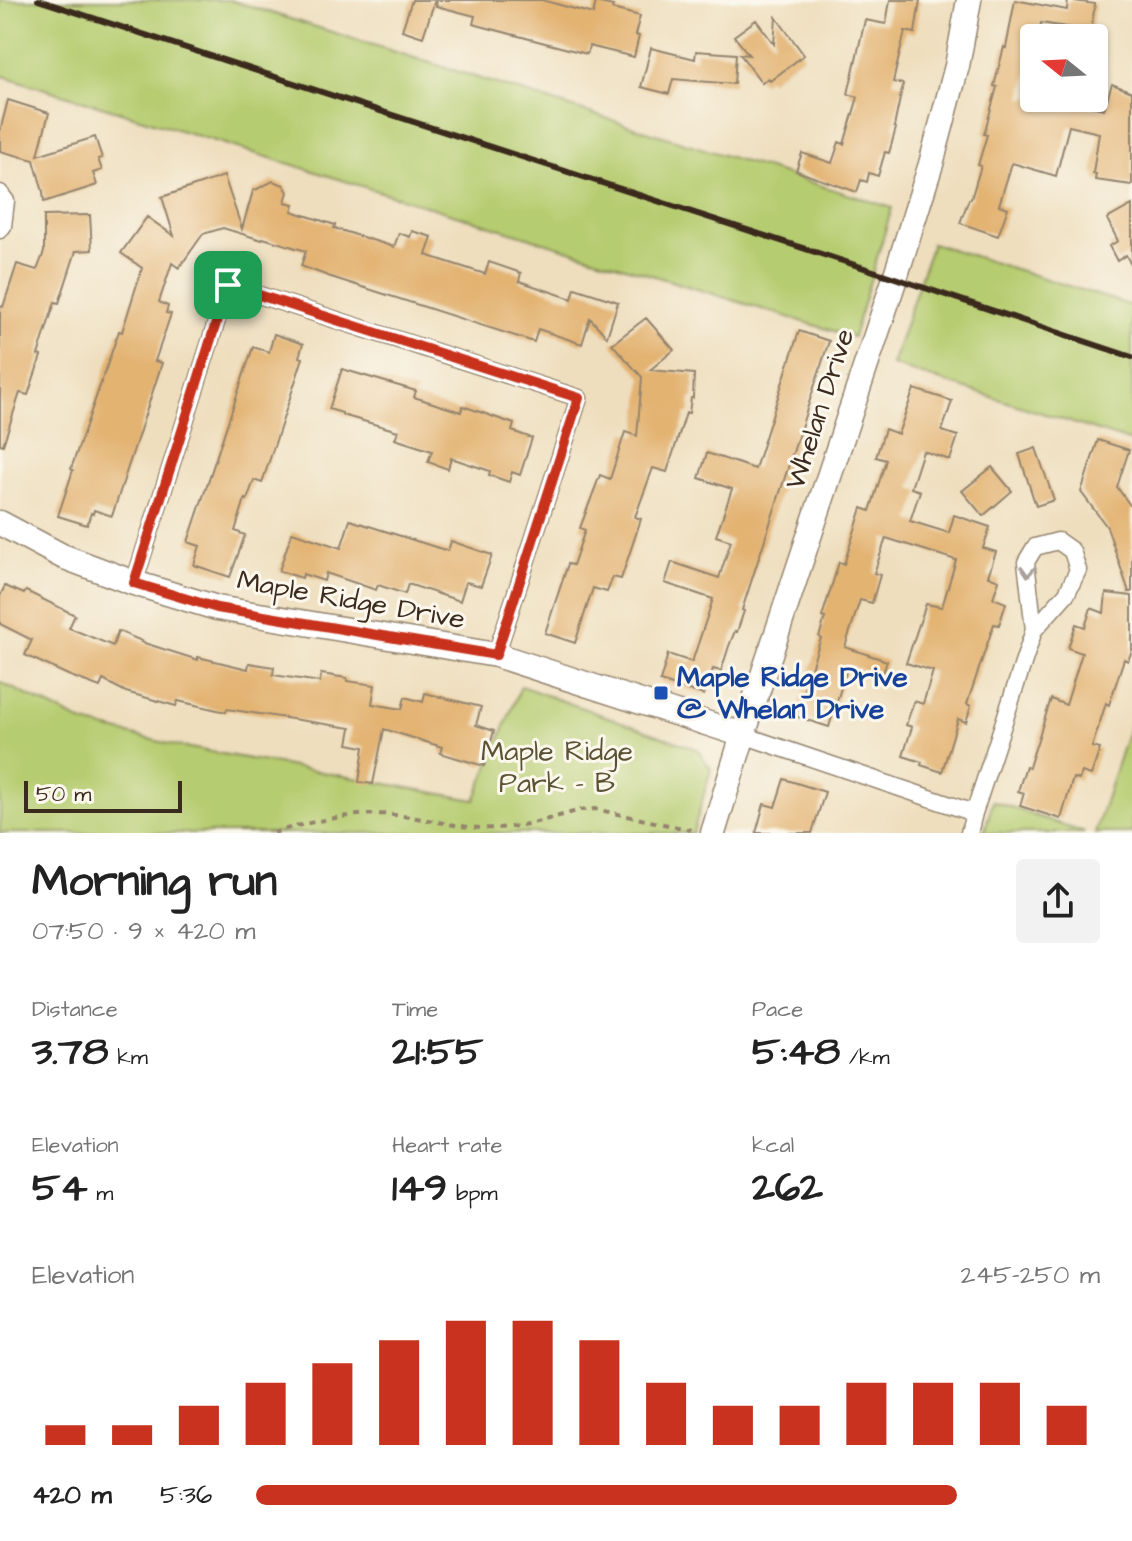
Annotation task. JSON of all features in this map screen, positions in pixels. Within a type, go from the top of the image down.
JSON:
[{"type":"street","name":"Whelan Drive","points":[[713,832],[931,164],[957,66],[969,0]]},
{"type":"street","points":[[0,193],[6,201],[0,230]]},
{"type":"street","points":[[134,583],[228,285],[579,398],[496,655]]},
{"type":"street","name":"Maple Ridge Drive","points":[[0,523],[62,556],[134,583],[217,608],[496,655],[743,735]]},
{"type":"street","points":[[969,833],[1034,630],[1067,593],[1078,570],[1072,551],[1058,541],[1035,547],[1026,562],[1034,630]]},
{"type":"street","points":[[743,735],[974,813]]},
{"type":"path","points":[[273,833],[376,814],[483,829],[500,828],[595,809],[690,830],[713,832]]},
{"type":"green space","points":[[0,0],[230,0],[892,208],[853,337],[0,75]]},
{"type":"green space","points":[[932,243],[1132,306],[1132,442],[892,365]]},
{"type":"green space","name":"Maple Ridge Park - B","points":[[0,682],[84,723],[173,745],[475,800],[521,686],[697,749],[711,769],[693,833],[0,833]]},
{"type":"green space","points":[[1132,718],[1132,833],[1095,833]]},
{"type":"green space","points":[[993,801],[1085,833],[984,833]]},
{"type":"building","points":[[412,0],[435,0],[423,37],[402,30]]},
{"type":"building","points":[[437,0],[542,0],[593,14],[596,2],[640,16],[635,35],[639,36],[634,57],[589,46],[587,54],[473,24],[475,16],[436,6]]},
{"type":"building","points":[[890,0],[920,0],[915,33],[905,31],[893,82],[903,84],[896,128],[878,176],[869,173],[867,182],[861,180],[857,192],[796,171],[802,153],[832,163],[839,142],[844,144],[858,97],[848,94],[865,20],[886,24]]},
{"type":"building","points":[[1015,0],[1067,10],[1068,0],[1095,4],[1092,24],[1020,24],[1020,112],[1108,112],[1112,84],[1132,92],[1132,185],[1095,180],[1096,174],[1093,173],[1099,133],[1069,126],[1056,176],[1012,163],[999,205],[1008,208],[998,236],[960,223],[981,166],[978,165],[987,135],[984,134],[997,87],[994,86],[1006,48]]},
{"type":"building","points":[[776,17],[804,55],[770,81],[768,78],[762,83],[740,54],[749,55],[734,36],[756,20],[774,44]]},
{"type":"building","points":[[651,48],[695,59],[696,51],[736,54],[734,84],[673,79],[669,94],[641,87]]},
{"type":"building","points":[[8,100],[49,113],[38,155],[95,137],[102,158],[98,159],[102,170],[93,173],[97,185],[44,202],[34,160],[0,151],[0,131]]},
{"type":"building","points":[[224,176],[242,229],[253,191],[273,181],[284,185],[288,192],[285,202],[294,204],[292,211],[335,225],[334,228],[394,247],[399,233],[410,237],[412,231],[432,237],[426,255],[485,274],[489,262],[521,273],[519,281],[572,299],[575,288],[618,302],[607,337],[590,318],[582,344],[538,329],[534,342],[301,266],[306,251],[223,228],[203,234],[179,268],[172,263],[159,302],[168,306],[166,313],[171,314],[155,361],[162,363],[112,516],[94,510],[87,525],[58,516],[71,469],[119,331],[122,332],[142,268],[121,253],[147,217],[174,236],[162,197]]},
{"type":"building","points":[[1132,205],[1132,267],[1126,255],[1117,261],[1109,246],[1118,241],[1107,219]]},
{"type":"building","points":[[90,215],[92,250],[76,251],[59,303],[55,302],[28,395],[20,393],[3,445],[0,444],[0,306],[3,307],[17,264],[37,270],[44,252],[44,216]]},
{"type":"building","points":[[646,318],[674,350],[650,370],[694,374],[693,398],[667,472],[653,468],[635,517],[641,519],[621,579],[613,577],[607,592],[593,588],[575,643],[545,633],[568,564],[573,565],[585,530],[580,528],[600,475],[610,479],[625,432],[637,436],[642,377],[612,344]]},
{"type":"building","points":[[799,331],[829,341],[737,632],[721,671],[713,669],[704,695],[660,681],[668,654],[692,662],[713,599],[665,583],[672,562],[719,578],[731,541],[716,536],[732,489],[699,478],[707,453],[755,469]]},
{"type":"building","points":[[274,334],[303,344],[299,357],[303,358],[262,483],[254,480],[245,499],[235,531],[245,535],[230,577],[194,565],[200,546],[188,542],[253,347],[269,352]]},
{"type":"building","points":[[342,369],[416,391],[414,397],[461,412],[463,406],[514,424],[512,431],[532,438],[520,475],[512,472],[509,482],[489,475],[490,471],[451,458],[448,469],[428,462],[432,451],[395,439],[398,431],[329,409]]},
{"type":"building","points":[[914,389],[952,401],[942,431],[958,436],[950,460],[923,451],[911,488],[920,491],[910,521],[949,533],[954,515],[990,527],[983,548],[996,552],[988,576],[999,580],[993,598],[1006,603],[999,625],[994,624],[967,704],[971,706],[966,722],[958,719],[942,772],[903,756],[912,727],[906,725],[914,701],[923,704],[933,671],[906,663],[926,604],[942,607],[956,560],[886,538],[874,573],[880,575],[872,603],[860,600],[845,647],[887,661],[882,677],[848,665],[829,727],[795,716],[821,638],[825,618],[822,617],[839,562],[844,564],[862,508],[870,511],[886,460],[876,457],[885,429],[898,434]]},
{"type":"building","points":[[1098,440],[1129,450],[1117,487],[1132,508],[1132,592],[1129,592],[1107,527],[1081,492]]},
{"type":"building","points":[[1036,448],[1054,500],[1036,506],[1019,454]]},
{"type":"building","points":[[992,467],[1012,491],[983,516],[962,491]]},
{"type":"building","points":[[350,520],[448,551],[451,541],[492,555],[481,586],[466,582],[460,601],[408,584],[405,594],[378,585],[376,590],[326,573],[324,581],[279,571],[292,532],[341,548]]},
{"type":"building","points":[[5,586],[24,594],[26,591],[75,615],[69,628],[113,646],[118,631],[141,642],[198,660],[198,657],[248,669],[249,663],[274,667],[273,675],[320,682],[321,674],[375,685],[372,704],[402,709],[405,697],[423,702],[425,693],[481,707],[476,725],[494,731],[484,766],[440,753],[442,747],[384,729],[373,784],[359,782],[364,747],[348,744],[351,728],[227,709],[226,712],[178,701],[176,706],[126,692],[103,680],[100,687],[68,675],[25,655],[32,640],[0,624],[0,596]]},
{"type":"building","points":[[1106,593],[1132,596],[1132,650],[1128,661],[1124,659],[1109,705],[1106,703],[1092,747],[1100,749],[1091,775],[1082,772],[1079,780],[1073,778],[1061,819],[1020,806],[1024,793],[1018,791],[1051,699],[1066,705],[1082,653],[1068,648],[1076,624],[1085,627],[1091,608],[1104,613]]},
{"type":"building","points":[[784,779],[825,792],[812,833],[756,833],[764,804],[775,807]]},
{"type":"railway","points":[[38,0],[1132,357]]},
{"type":"place","name":"Maple Ridge Drive @ Whelan Drive","points":[[661,693]]},
{"type":"route","points":[[228,285],[579,398],[496,655],[217,608],[134,583],[228,285]]}]
